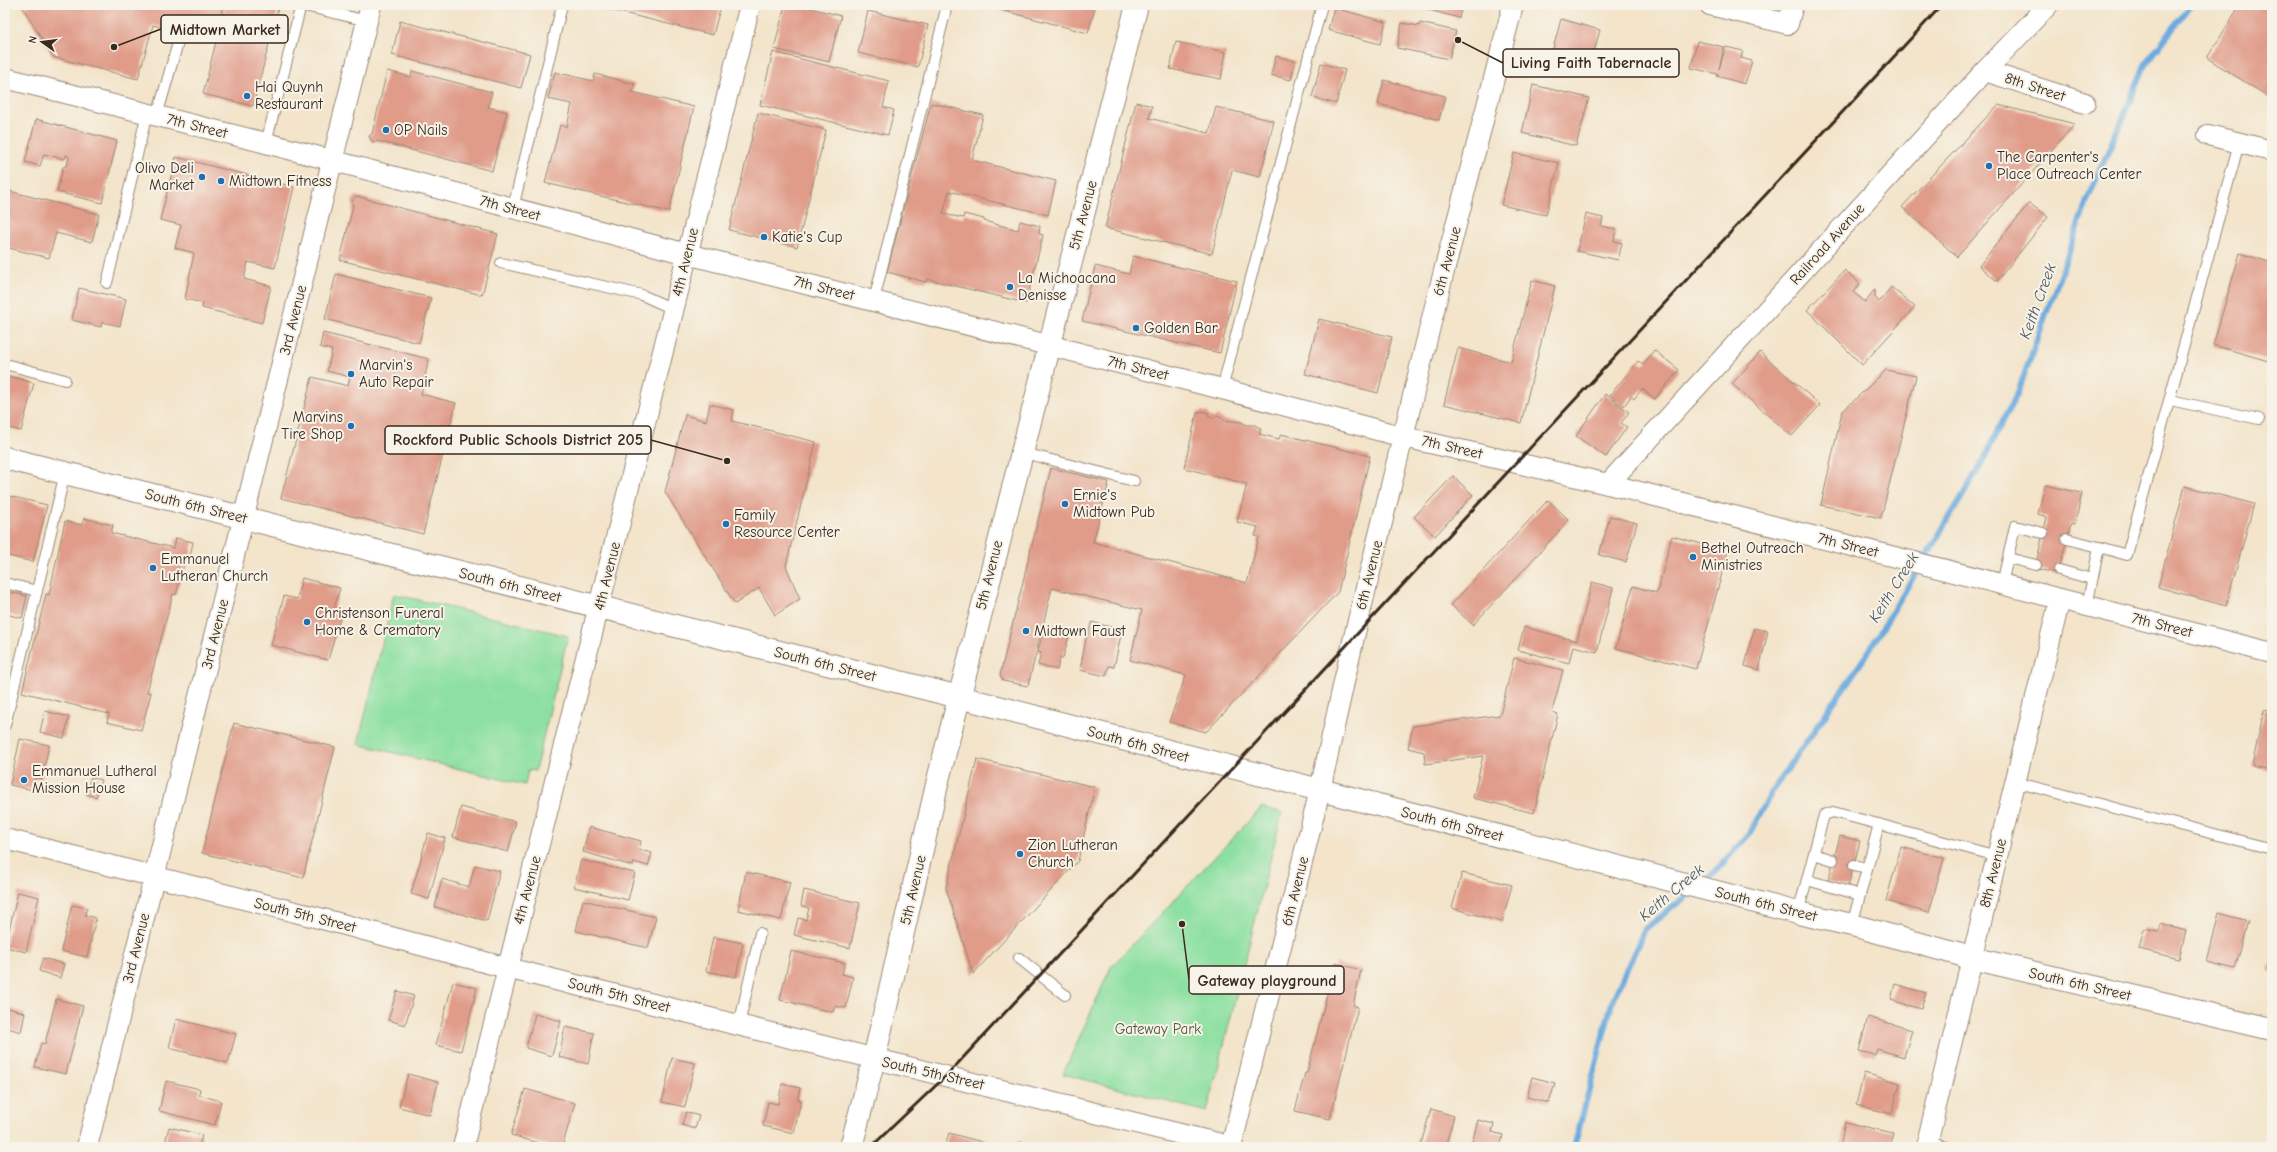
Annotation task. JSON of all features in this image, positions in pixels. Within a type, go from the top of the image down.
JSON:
[{"type":"street","name":"4th Avenue","points":[[463,1147],[750,5]]},
{"type":"street","name":"5th Avenue","points":[[852,1147],[874,1059],[958,697],[1020,452],[1137,5]]},
{"type":"street","name":"6th Avenue","points":[[1232,1147],[1320,790],[1354,637],[1435,306],[1513,5]]},
{"type":"street","points":[[1710,5],[1788,24],[1792,5]]},
{"type":"street","name":"Railroad Avenue","points":[[1608,484],[1985,71],[2048,5]]},
{"type":"street","name":"3rd Avenue","points":[[87,1147],[153,877],[245,518],[369,13]]},
{"type":"street","name":"8th Street","points":[[1985,71],[2085,103]]},
{"type":"street","name":"7th Street","points":[[5,78],[266,143],[332,162],[687,254],[874,300],[1404,436],[1608,484],[2272,653]]},
{"type":"street","points":[[2208,135],[2272,151]]},
{"type":"street","name":"South 6th Street","points":[[5,458],[958,697],[1679,881],[1798,913],[1852,925],[1972,958],[2272,1029]]},
{"type":"street","name":"8th Avenue","points":[[1926,1144],[2060,599]]},
{"type":"street","name":"South 5th Street","points":[[5,839],[319,918],[507,968],[1232,1147]]},
{"type":"lane","points":[[266,143],[301,5],[369,13]]},
{"type":"lane","points":[[513,208],[562,5]]},
{"type":"lane","points":[[874,300],[947,5]]},
{"type":"lane","points":[[1222,389],[1322,5]]},
{"type":"lane","points":[[107,283],[152,114],[181,32]]},
{"type":"lane","points":[[2067,539],[2127,555],[2239,143]]},
{"type":"lane","points":[[501,263],[642,295],[673,309]]},
{"type":"lane","points":[[5,364],[65,380]]},
{"type":"lane","points":[[2170,400],[2259,419]]},
{"type":"lane","points":[[1020,452],[1134,481]]},
{"type":"lane","points":[[5,725],[65,473]]},
{"type":"lane","points":[[2002,584],[2015,526],[2043,533]]},
{"type":"lane","points":[[2087,606],[2099,548]]},
{"type":"lane","points":[[2008,558],[2036,564]]},
{"type":"lane","points":[[2059,570],[2092,579]]},
{"type":"lane","points":[[5,583],[37,591]]},
{"type":"lane","points":[[2015,782],[2272,848]]},
{"type":"lane","points":[[1798,913],[1824,815],[1833,812],[1997,856]]},
{"type":"lane","points":[[1852,925],[1879,824]]},
{"type":"lane","points":[[1814,854],[1833,860]]},
{"type":"lane","points":[[1854,865],[1867,868]]},
{"type":"lane","points":[[1807,880],[1860,895]]},
{"type":"lane","points":[[739,1025],[760,933]]},
{"type":"lane","points":[[1019,958],[1065,995]]},
{"type":"lane","points":[[1926,1144],[1950,1147]]},
{"type":"green space","points":[[394,594],[568,636],[535,771],[528,770],[525,785],[358,744]]},
{"type":"green space","name":"Gateway Park","points":[[1262,807],[1282,813],[1207,1112],[1063,1074],[1111,967]]},
{"type":"building","points":[[28,5],[223,5],[214,42],[153,25],[138,79],[53,57],[23,8]]},
{"type":"building","points":[[225,5],[279,5],[253,106],[203,94]]},
{"type":"building","points":[[603,5],[721,5],[713,35],[603,8]]},
{"type":"building","points":[[785,5],[799,5],[841,16],[829,62],[774,49]]},
{"type":"building","points":[[982,5],[1084,5],[1095,8],[1088,33]]},
{"type":"building","points":[[1378,5],[1391,5],[1389,10]]},
{"type":"building","points":[[1412,5],[1462,5],[1459,18]]},
{"type":"building","points":[[2240,5],[2272,5],[2272,99],[2207,58]]},
{"type":"building","points":[[1334,8],[1386,22],[1380,44],[1328,30]]},
{"type":"building","points":[[868,11],[928,25],[918,67],[858,53]]},
{"type":"building","points":[[1561,19],[1600,30],[1592,59],[1553,49]]},
{"type":"building","points":[[400,21],[530,54],[521,88],[392,55]]},
{"type":"building","points":[[1402,23],[1419,26],[1420,23],[1456,31],[1449,59],[1397,48]]},
{"type":"building","points":[[1697,41],[1724,47],[1719,69],[1726,47],[1743,51],[1741,58],[1752,61],[1745,84],[1717,76],[1718,74],[1691,68]]},
{"type":"building","points":[[1176,42],[1226,52],[1221,79],[1170,69]]},
{"type":"building","points":[[773,52],[889,81],[883,107],[894,110],[888,135],[760,105]]},
{"type":"building","points":[[1276,56],[1295,61],[1291,80],[1271,75]]},
{"type":"building","points":[[1321,63],[1345,70],[1336,104],[1312,97]]},
{"type":"building","points":[[387,71],[411,77],[412,71],[492,92],[488,107],[507,112],[492,171],[377,141],[372,142],[369,136],[372,134]]},
{"type":"building","points":[[555,72],[593,81],[595,74],[635,84],[632,92],[694,107],[669,212],[545,183],[560,125],[567,127],[572,104],[548,99]]},
{"type":"building","points":[[1384,80],[1445,96],[1439,120],[1378,104]]},
{"type":"building","points":[[1533,85],[1589,98],[1576,146],[1522,133]]},
{"type":"building","points":[[1136,102],[1152,106],[1149,118],[1209,133],[1216,107],[1274,121],[1260,177],[1232,170],[1212,254],[1105,228]]},
{"type":"building","points":[[931,103],[983,115],[972,160],[1056,181],[1048,215],[949,191],[943,214],[963,218],[964,214],[1018,230],[1020,221],[1040,226],[1039,234],[1043,235],[1026,303],[927,279],[926,282],[887,272]]},
{"type":"building","name":"The Carpenter's Place Outreach Center","points":[[1998,105],[2075,124],[1957,257],[1902,207]]},
{"type":"building","points":[[758,113],[826,130],[797,247],[729,230]]},
{"type":"building","points":[[36,119],[117,141],[102,203],[57,192],[63,167],[67,165],[69,157],[66,155],[65,159],[44,154],[40,166],[25,162]]},
{"type":"building","points":[[1514,153],[1559,163],[1546,215],[1501,205]]},
{"type":"building","points":[[176,157],[294,187],[275,268],[248,262],[244,279],[271,286],[262,323],[202,308],[203,303],[185,299],[194,253],[175,248],[181,225],[160,220]]},
{"type":"building","points":[[5,190],[99,214],[92,242],[56,233],[49,258],[5,247]]},
{"type":"building","points":[[356,196],[498,234],[482,295],[340,260],[353,206],[352,201]]},
{"type":"building","points":[[2029,203],[2048,217],[1997,281],[1979,266]]},
{"type":"building","points":[[1586,214],[1603,218],[1601,226],[1616,229],[1614,241],[1622,243],[1618,260],[1577,251]]},
{"type":"building","points":[[2240,253],[2272,263],[2272,362],[2213,345]]},
{"type":"building","points":[[1133,256],[1237,281],[1220,353],[1082,321],[1095,266],[1129,274]]},
{"type":"building","points":[[1845,270],[1860,284],[1853,292],[1865,302],[1875,289],[1875,297],[1879,302],[1891,287],[1915,307],[1862,365],[1807,310]]},
{"type":"building","points":[[336,274],[431,298],[419,343],[325,319]]},
{"type":"building","points":[[1532,280],[1555,286],[1521,423],[1444,404],[1458,348],[1511,362]]},
{"type":"building","points":[[79,288],[126,299],[120,326],[102,322],[101,327],[72,320]]},
{"type":"building","points":[[1319,319],[1392,337],[1378,393],[1305,374]]},
{"type":"building","points":[[323,333],[429,359],[421,394],[456,403],[423,534],[281,498],[312,377],[348,386],[350,377],[327,371],[332,350],[320,347]]},
{"type":"building","points":[[1654,350],[1679,370],[1655,399],[1642,389],[1634,399],[1631,396],[1624,406],[1610,395],[1638,361],[1643,365]]},
{"type":"building","points":[[1760,352],[1820,405],[1792,436],[1732,384]]},
{"type":"building","points":[[1886,370],[1916,376],[1881,518],[1821,505],[1842,412]]},
{"type":"building","points":[[5,375],[34,383],[21,431],[5,427]]},
{"type":"building","points":[[1605,394],[1629,412],[1621,423],[1627,427],[1606,457],[1576,436]]},
{"type":"building","points":[[710,404],[734,410],[732,421],[816,442],[786,566],[800,599],[775,615],[759,588],[735,604],[665,492],[685,415],[706,421]]},
{"type":"building","points":[[1202,411],[1208,413],[1209,416],[1214,418],[1217,415],[1224,420],[1241,422],[1247,425],[1255,425],[1261,429],[1259,434],[1279,439],[1281,434],[1370,456],[1338,592],[1206,732],[1169,722],[1186,675],[1130,660],[1142,610],[1052,588],[1028,686],[1003,681],[1000,675],[1051,468],[1109,482],[1093,542],[1247,583],[1259,537],[1255,536],[1258,527],[1237,522],[1247,484],[1184,468],[1197,413]]},
{"type":"building","points":[[1453,476],[1473,495],[1435,536],[1414,517]]},
{"type":"building","points":[[2045,485],[2082,493],[2075,524],[2071,523],[2058,574],[2035,568],[2047,517],[2038,514]]},
{"type":"building","points":[[2185,486],[2254,504],[2226,606],[2158,587]]},
{"type":"building","points":[[5,495],[47,505],[33,562],[5,555]]},
{"type":"building","points":[[1548,500],[1569,520],[1473,625],[1451,605]]},
{"type":"building","points":[[1610,516],[1637,523],[1626,562],[1599,555]]},
{"type":"building","points":[[84,518],[113,525],[111,533],[174,548],[176,538],[193,542],[190,557],[186,556],[176,595],[173,594],[147,692],[151,693],[141,730],[107,722],[109,714],[22,692],[46,594],[49,595],[65,521],[82,525]]},
{"type":"building","points":[[1672,536],[1728,551],[1696,669],[1616,648],[1633,586],[1657,593]]},
{"type":"building","points":[[302,578],[340,588],[334,609],[342,612],[328,660],[271,645],[284,596],[297,599]]},
{"type":"building","points":[[1592,582],[1613,588],[1597,652],[1573,646],[1569,663],[1518,650],[1524,627],[1577,641]]},
{"type":"building","points":[[5,591],[27,596],[22,618],[5,614]]},
{"type":"building","points":[[1092,622],[1122,630],[1114,667],[1109,666],[1106,676],[1080,670],[1086,639]]},
{"type":"building","points":[[1045,625],[1070,632],[1063,658],[1060,658],[1057,670],[1038,665],[1041,653],[1038,652]]},
{"type":"building","points":[[1754,628],[1768,631],[1759,670],[1745,666]]},
{"type":"building","points":[[1514,658],[1563,670],[1552,712],[1558,714],[1534,813],[1473,798],[1483,756],[1425,764],[1424,752],[1408,748],[1413,726],[1500,715]]},
{"type":"building","points":[[2264,710],[2272,712],[2272,770],[2252,766]]},
{"type":"building","points":[[45,711],[69,717],[64,738],[40,732]]},
{"type":"building","points":[[234,723],[335,747],[303,878],[202,853]]},
{"type":"building","points":[[20,739],[49,745],[42,779],[35,778],[33,790],[10,785]]},
{"type":"building","points":[[977,759],[1095,787],[1078,861],[973,974],[946,888]]},
{"type":"building","points":[[91,777],[101,780],[96,797],[86,794]]},
{"type":"building","points":[[461,807],[516,822],[508,852],[453,837]]},
{"type":"building","points":[[589,827],[641,841],[639,850],[652,853],[648,866],[634,862],[633,866],[583,852]]},
{"type":"building","points":[[428,833],[445,838],[429,899],[411,894]]},
{"type":"building","points":[[1840,836],[1860,841],[1848,887],[1828,882]]},
{"type":"building","points":[[1901,847],[1944,858],[1929,913],[1886,901]]},
{"type":"building","points":[[581,860],[635,873],[628,900],[574,887]]},
{"type":"building","points":[[475,865],[500,871],[487,921],[435,907],[442,879],[469,887]]},
{"type":"building","points":[[746,872],[790,882],[781,920],[738,910]]},
{"type":"building","points":[[1462,873],[1512,885],[1502,922],[1452,908]]},
{"type":"building","points":[[804,890],[860,903],[850,948],[794,935],[798,918],[806,920],[809,908],[801,906]]},
{"type":"building","points":[[18,892],[39,897],[26,952],[5,947]]},
{"type":"building","points":[[583,900],[656,917],[648,948],[576,931]]},
{"type":"building","points":[[72,905],[87,908],[85,915],[96,918],[87,957],[61,951]]},
{"type":"building","points":[[2219,913],[2248,921],[2235,969],[2207,962]]},
{"type":"building","points":[[2161,924],[2186,931],[2179,959],[2139,949],[2144,928],[2159,931]]},
{"type":"building","points":[[713,937],[743,943],[736,977],[706,971]]},
{"type":"building","points":[[791,951],[845,963],[842,974],[853,977],[846,1008],[835,1006],[833,1012],[780,1000]]},
{"type":"building","points":[[43,958],[64,964],[60,978],[39,971]]},
{"type":"building","points":[[2272,958],[2272,973],[2268,972]]},
{"type":"building","points":[[1335,963],[1361,970],[1353,1005],[1358,1007],[1330,1119],[1295,1111],[1305,1073],[1307,1073]]},
{"type":"building","points":[[453,982],[477,988],[461,1051],[436,1045]]},
{"type":"building","points":[[1895,984],[1926,993],[1921,1009],[1891,1000]]},
{"type":"building","points":[[397,991],[414,996],[405,1025],[388,1020]]},
{"type":"building","points":[[56,999],[83,1006],[66,1074],[35,1067],[41,1043],[45,1044]]},
{"type":"building","points":[[5,1007],[25,1013],[21,1032],[5,1027]]},
{"type":"building","points":[[535,1014],[561,1021],[552,1056],[526,1048]]},
{"type":"building","points":[[1868,1017],[1912,1030],[1904,1057],[1877,1049],[1875,1055],[1859,1051]]},
{"type":"building","points":[[176,1019],[236,1034],[228,1063],[169,1048]]},
{"type":"building","points":[[565,1027],[594,1033],[588,1064],[559,1057]]},
{"type":"building","points":[[672,1058],[695,1063],[685,1107],[662,1102]]},
{"type":"building","points":[[1864,1073],[1900,1083],[1892,1114],[1856,1105]]},
{"type":"building","points":[[408,1074],[438,1082],[430,1115],[399,1107]]},
{"type":"building","points":[[1532,1077],[1555,1083],[1549,1103],[1527,1097]]},
{"type":"building","points":[[166,1081],[200,1089],[199,1095],[221,1101],[215,1125],[159,1111]]},
{"type":"building","points":[[782,1084],[800,1088],[798,1099],[801,1100],[794,1133],[763,1126],[768,1102],[778,1104]]},
{"type":"building","points":[[525,1089],[575,1103],[562,1147],[552,1147],[511,1135]]},
{"type":"building","points":[[1431,1109],[1454,1116],[1446,1144],[1441,1143],[1440,1147],[1420,1147]]},
{"type":"building","points":[[686,1112],[699,1116],[695,1129],[682,1125]]},
{"type":"building","points":[[1478,1120],[1494,1124],[1492,1132],[1503,1135],[1500,1147],[1471,1147]]},
{"type":"building","points":[[1845,1122],[1893,1133],[1889,1147],[1840,1147]]},
{"type":"building","points":[[169,1127],[202,1135],[199,1147],[164,1147]]},
{"type":"building","points":[[949,1133],[1000,1147],[945,1147]]},
{"type":"building","points":[[1019,1142],[1037,1147],[1018,1147]]},
{"type":"waterway","name":"Keith Creek","points":[[1704,884],[1749,834],[1773,790],[1865,657],[1980,467],[2003,419],[2017,395],[2087,201],[2145,65],[2191,5]]},
{"type":"waterway","name":"Keith Creek","points":[[1574,1147],[1613,999],[1645,929],[1693,891]]},
{"type":"railway","points":[[871,1147],[947,1075],[1942,5]]},
{"type":"place","name":"Living Faith Tabernacle","points":[[1458,40]]},
{"type":"place","name":"Midtown Market","points":[[114,47]]},
{"type":"place","name":"Hai Quynh Restaurant","points":[[247,96]]},
{"type":"place","name":"OP Nails","points":[[386,130]]},
{"type":"place","name":"The Carpenter's Place Outreach Center","points":[[1989,166]]},
{"type":"place","name":"Olivo Deli Market","points":[[202,177]]},
{"type":"place","name":"Midtown Fitness","points":[[221,181]]},
{"type":"place","name":"Katie's Cup","points":[[764,237]]},
{"type":"place","name":"La Michoacana Denisse","points":[[1010,287]]},
{"type":"place","name":"Golden Bar","points":[[1136,328]]},
{"type":"place","name":"Marvin's Auto Repair","points":[[351,374]]},
{"type":"place","name":"Marvins Tire Shop","points":[[351,426]]},
{"type":"place","name":"Rockford Public Schools District 205","points":[[727,461]]},
{"type":"place","name":"Ernie's Midtown Pub","points":[[1065,504]]},
{"type":"place","name":"Family Resource Center","points":[[726,524]]},
{"type":"place","name":"Bethel Outreach Ministries","points":[[1693,557]]},
{"type":"place","name":"Emmanuel Lutheran Church","points":[[153,568]]},
{"type":"place","name":"Christenson Funeral Home & Crematory","points":[[307,622]]},
{"type":"place","name":"Midtown Faust","points":[[1026,631]]},
{"type":"place","name":"Emmanuel Lutheral Mission House","points":[[24,780]]},
{"type":"place","name":"Zion Lutheran Church","points":[[1020,854]]},
{"type":"place","name":"Gateway playground","points":[[1182,924]]}]
